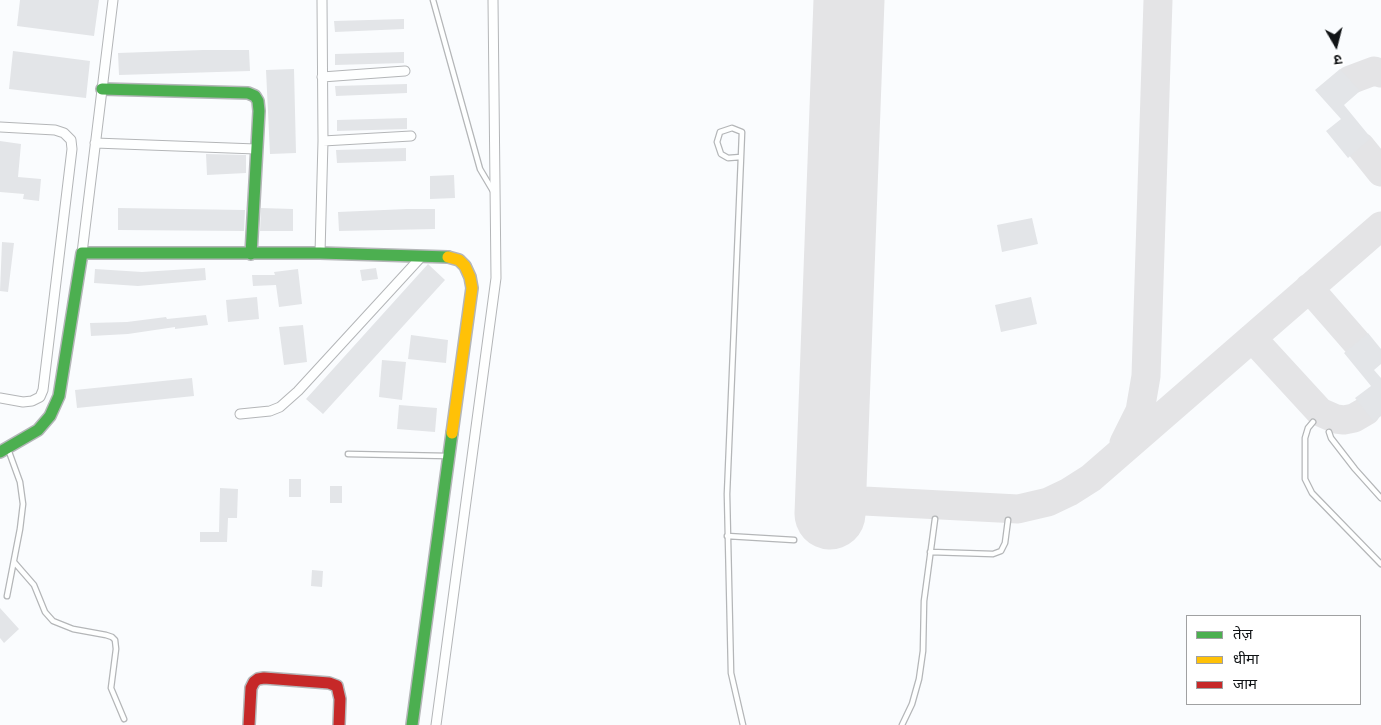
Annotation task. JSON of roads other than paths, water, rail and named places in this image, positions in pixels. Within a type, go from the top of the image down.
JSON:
[{"type":"street","points":[[4,450],[38,430],[50,416],[59,396],[82,253],[113,0]]},
{"type":"street","points":[[320,253],[323,141],[322,0]]},
{"type":"street","points":[[436,725],[496,278],[493,0]]},
{"type":"street","points":[[322,77],[405,71]]},
{"type":"street","points":[[102,89],[248,93],[256,96],[259,111],[251,254]]},
{"type":"street","points":[[0,127],[55,130],[64,133],[71,140],[72,149],[43,390],[40,397],[32,401],[23,402],[0,398]]},
{"type":"street","points":[[323,141],[411,136]]},
{"type":"street","points":[[95,143],[256,149]]},
{"type":"street","points":[[82,253],[320,253],[422,256],[448,257],[459,260],[465,266],[472,288],[412,725]]},
{"type":"street","points":[[240,414],[270,411],[280,406],[298,391],[422,256]]},
{"type":"street","points":[[249,725],[251,688],[258,678],[264,678],[329,683],[336,686],[340,699],[339,725]]},
{"type":"lane","points":[[433,0],[480,169],[496,196]]},
{"type":"lane","points":[[741,157],[728,158],[721,154],[716,142],[720,132],[732,128],[742,132],[741,157],[727,494],[727,536],[731,673],[743,725]]},
{"type":"lane","points":[[1313,422],[1308,428],[1305,438],[1305,478],[1312,493],[1381,564]]},
{"type":"lane","points":[[1330,432],[1331,438],[1381,498]]},
{"type":"lane","points":[[4,450],[23,493],[20,529],[7,596]]},
{"type":"lane","points":[[348,454],[450,456]]},
{"type":"lane","points":[[902,725],[912,704],[919,679],[923,651],[924,601],[935,518]]},
{"type":"lane","points":[[930,552],[993,554],[1001,551],[1005,543],[1008,520]]},
{"type":"lane","points":[[727,536],[794,540]]},
{"type":"lane","points":[[14,562],[34,585],[44,612],[54,621],[73,629],[112,637],[116,649],[111,688],[124,719]]}]
